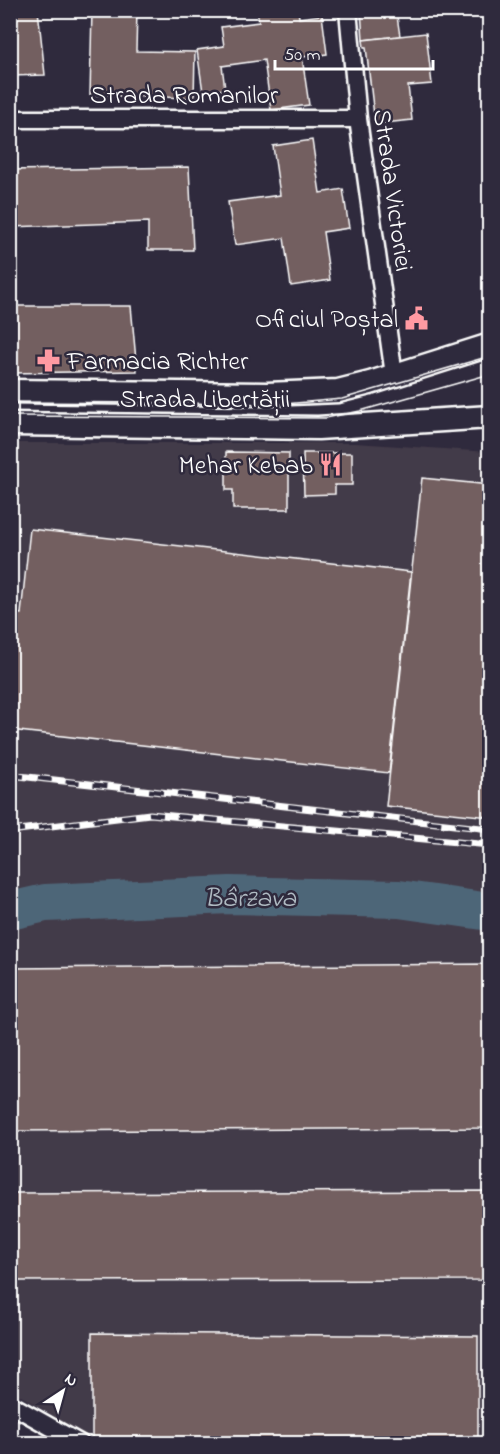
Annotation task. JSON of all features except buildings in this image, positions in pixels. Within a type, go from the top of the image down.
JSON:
[{"type":"main road","name":"Strada Libertății","points":[[10,391],[267,394],[338,391],[489,345]]},
{"type":"main road","name":"Strada Libertății","points":[[10,424],[318,428],[398,421],[489,417]]},
{"type":"street","name":"Strada Victoriei","points":[[348,10],[358,119],[394,375]]},
{"type":"street","name":"Strada Romanilor","points":[[10,119],[358,119]]},
{"type":"street","points":[[10,1404],[81,1443]]},
{"type":"shaded area","points":[[10,443],[355,443],[489,452],[489,1443],[109,1443],[83,1434],[11,1390]]},
{"type":"waterway","name":"Bârzava","points":[[10,911],[45,903],[230,895],[399,899],[490,912]]},
{"type":"tram line","points":[[10,402],[284,404],[342,399],[490,356]]},
{"type":"tram line","points":[[10,416],[326,418],[360,411],[490,374]]},
{"type":"railway","points":[[10,775],[490,829]]},
{"type":"railway","points":[[10,831],[150,814],[490,845]]},
{"type":"place","name":"Oficiul Poștal","points":[[416,318]]},
{"type":"place","name":"Farmacia Richter","points":[[49,360]]},
{"type":"place","name":"Mehar Kebab","points":[[331,464]]}]
